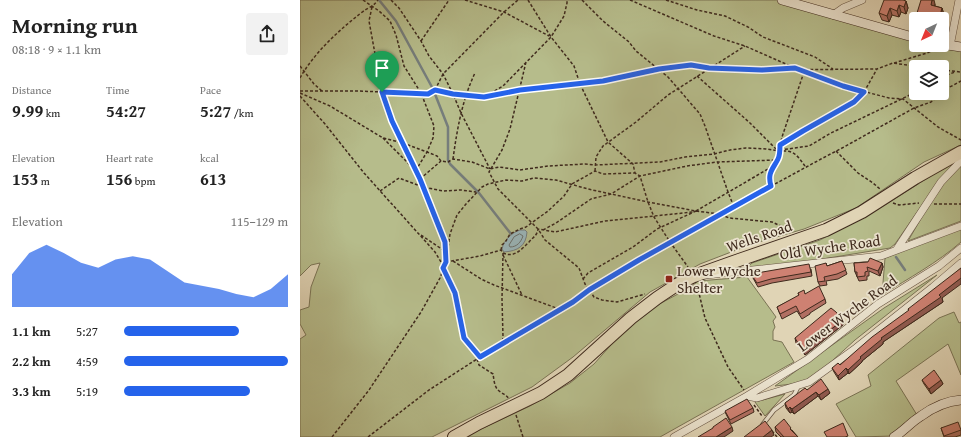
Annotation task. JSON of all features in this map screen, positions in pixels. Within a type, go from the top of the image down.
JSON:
[{"type":"highway","name":"Wells Road","points":[[454,437],[479,423],[541,394],[568,376],[631,318],[678,284],[826,230],[862,212],[915,178],[961,152]]},
{"type":"street","points":[[782,0],[909,36]]},
{"type":"street","points":[[833,15],[843,8],[862,0]]},
{"type":"street","points":[[949,32],[959,0]]},
{"type":"street","points":[[949,46],[961,47]]},
{"type":"street","points":[[897,249],[941,182],[961,162]]},
{"type":"street","name":"Old Wyche Road","points":[[697,276],[711,276],[881,256],[961,226]]},
{"type":"street","name":"Lower Wyche Road","points":[[674,437],[747,396],[808,359],[878,304],[939,266],[961,248]]},
{"type":"street","name":"Lower Wyche Road","points":[[747,396],[757,398],[809,382],[856,348],[961,263]]},
{"type":"street","points":[[894,437],[901,433],[920,416],[955,400],[961,400]]},
{"type":"lane","points":[[761,426],[766,422],[774,410],[794,395],[798,386]]},
{"type":"path","points":[[363,0],[390,21],[396,35],[404,66],[421,93],[434,126],[433,138],[416,171]]},
{"type":"path","points":[[300,78],[311,61],[336,34],[362,11],[372,7],[378,0]]},
{"type":"path","points":[[391,0],[399,8],[429,56],[443,74],[490,169],[489,172],[498,189],[538,229],[545,240],[579,268],[583,279],[594,297],[602,300],[618,302],[642,294],[651,294],[657,298]]},
{"type":"path","points":[[421,41],[449,0]]},
{"type":"path","points":[[465,0],[504,12],[551,37]]},
{"type":"path","points":[[434,91],[443,74],[504,12],[518,0]]},
{"type":"path","points":[[528,0],[551,37],[574,66],[580,84],[608,142],[633,164],[635,173]]},
{"type":"path","points":[[484,97],[503,86],[551,37],[564,16],[567,0]]},
{"type":"path","points":[[582,0],[603,21],[629,42],[636,51],[668,77],[700,114],[734,206]]},
{"type":"path","points":[[630,0],[714,36],[745,46],[804,72],[864,92],[890,98],[903,99],[938,127],[961,140]]},
{"type":"path","points":[[666,0],[690,8],[725,16],[748,27],[763,37],[815,57],[833,69]]},
{"type":"path","points":[[332,437],[369,390],[421,312],[440,278],[446,262],[445,242],[420,179],[392,121],[382,92],[369,21],[372,7]]},
{"type":"path","points":[[595,171],[594,165],[596,156],[603,146],[678,89],[745,46]]},
{"type":"path","points":[[300,93],[322,91],[428,94],[434,91],[484,97],[552,85],[603,81],[659,69],[691,65],[709,68],[762,70],[795,68],[877,69],[929,52]]},
{"type":"path","points":[[490,169],[502,150],[510,129],[526,62]]},
{"type":"path","points":[[892,63],[909,65]]},
{"type":"path","points":[[300,66],[314,84],[322,91]]},
{"type":"path","points":[[780,145],[854,102],[864,92],[877,69]]},
{"type":"path","points":[[949,71],[961,72]]},
{"type":"path","points":[[771,186],[768,179],[771,169],[777,159],[780,145],[804,72]]},
{"type":"path","points":[[949,75],[957,72]]},
{"type":"path","points":[[453,159],[465,95],[475,73]]},
{"type":"path","points":[[697,76],[779,151],[809,146],[831,133],[909,96]]},
{"type":"path","points":[[949,87],[961,81]]},
{"type":"path","points":[[300,93],[330,106],[383,138],[416,171]]},
{"type":"path","points":[[300,93],[380,191],[435,252],[455,293],[464,338],[480,357]]},
{"type":"path","points":[[368,437],[429,390],[480,357],[560,310],[589,290],[734,206],[914,108],[933,100]]},
{"type":"path","points":[[383,138],[403,143],[427,152],[437,156],[441,160],[449,162],[453,159],[472,162],[490,169],[499,167],[520,170],[548,166],[660,162],[685,156],[714,154],[746,148],[791,152],[799,158],[805,167]]},
{"type":"path","points":[[836,151],[858,173],[879,189],[885,198]]},
{"type":"path","points":[[542,230],[556,223],[591,199],[611,194],[640,176],[687,166],[717,162],[777,159]]},
{"type":"path","points":[[583,279],[588,273],[632,247],[661,227],[696,211],[768,169],[777,159]]},
{"type":"path","points":[[420,179],[441,160]]},
{"type":"path","points":[[595,171],[603,174],[635,173],[640,176],[654,217],[670,242],[697,276],[705,318],[728,367],[777,437]]},
{"type":"path","points":[[446,262],[480,256],[500,250],[510,234],[520,228],[526,227],[548,211],[564,196],[572,184],[595,171]]},
{"type":"path","points":[[380,191],[399,178],[423,187],[443,191],[461,190],[478,192]]},
{"type":"path","points":[[446,257],[450,234],[457,215],[478,192],[488,184],[506,180],[522,181],[534,178],[556,180],[588,189],[648,202],[720,214],[730,218],[772,222],[783,227],[797,240]]},
{"type":"path","points":[[538,229],[555,232],[605,221],[654,217],[696,211]]},
{"type":"path","points":[[503,253],[511,254],[518,252],[537,235],[538,229]]},
{"type":"path","points":[[416,232],[446,252]]},
{"type":"path","points":[[500,250],[503,253],[523,296]]},
{"type":"path","points":[[502,344],[503,253]]},
{"type":"path","points":[[453,260],[481,279],[560,310]]},
{"type":"path","points":[[477,359],[479,365],[492,374],[494,384],[498,390],[507,396],[513,407],[523,437]]},
{"type":"green space","points":[[300,0],[782,0],[909,36],[909,52],[949,52],[949,46],[961,47],[961,145],[924,162],[856,208],[804,229],[752,244],[700,264],[650,292],[573,357],[532,387],[432,437],[300,437],[300,339],[306,335],[300,324],[300,310],[309,307],[311,287],[320,263],[311,265],[300,276]]},
{"type":"green space","points":[[961,157],[940,179],[895,244],[890,248],[742,272],[752,263],[820,240],[867,216]]},
{"type":"green space","points":[[961,165],[961,221],[908,241],[943,184]]},
{"type":"green space","points":[[961,228],[961,242],[952,250],[933,264],[882,295],[885,258]]},
{"type":"green space","points":[[937,275],[855,340],[809,382],[775,386],[884,308]]},
{"type":"green space","points":[[747,277],[776,317],[773,321],[775,327],[773,331],[773,340],[782,342],[794,362],[660,437],[464,437],[530,406],[570,383],[594,364],[626,328],[650,309],[691,287],[698,281]]},
{"type":"green space","points":[[954,312],[959,323],[961,322],[961,375],[948,344],[896,381],[917,415],[895,436],[856,437],[836,404],[871,386],[868,375],[939,318]]},
{"type":"green space","points":[[785,394],[765,416],[755,402]]},
{"type":"water","points":[[520,230],[525,230],[527,232],[523,244],[517,249],[504,252],[502,249],[506,240]]},
{"type":"building","points":[[884,0],[906,1],[904,7],[899,5],[897,11],[890,8],[887,16],[879,13]]},
{"type":"building","points":[[921,0],[932,0],[931,5],[942,8],[941,12],[917,12]]},
{"type":"building","points":[[870,258],[882,263],[878,271],[867,267],[868,271],[865,272],[865,276],[857,277],[854,263],[868,262]]},
{"type":"building","points":[[842,261],[846,270],[824,277],[825,281],[818,282],[815,266],[826,263],[827,266]]},
{"type":"building","points":[[809,264],[811,272],[757,283],[751,274]]},
{"type":"building","points":[[961,268],[961,278],[939,295],[941,297],[881,338],[882,339],[860,357],[861,358],[848,370],[846,368],[838,376],[832,368],[838,363],[840,365],[872,337],[909,310],[908,309]]},
{"type":"building","points":[[819,286],[825,299],[800,314],[796,306],[780,314],[777,307],[799,295],[798,293],[804,290],[805,294]]},
{"type":"building","points":[[831,308],[843,320],[803,351],[795,338]]},
{"type":"building","points":[[934,370],[941,380],[929,389],[922,380]]},
{"type":"building","points":[[821,379],[828,389],[819,395],[816,392],[792,409],[790,407],[788,409],[785,403],[805,388],[807,390]]},
{"type":"building","points":[[747,399],[753,408],[730,420],[725,411]]},
{"type":"building","points":[[726,418],[732,427],[716,437],[698,437],[713,428]]},
{"type":"building","points":[[784,419],[791,428],[790,429],[798,437],[784,437],[775,427]]},
{"type":"building","points":[[765,421],[772,430],[763,437],[744,437]]},
{"type":"building","points":[[958,422],[961,430],[944,436],[941,428]]},
{"type":"building","points":[[843,423],[848,436],[827,437],[824,432]]},
{"type":"waterway","points":[[379,0],[396,21],[433,89],[448,127],[448,160],[450,164],[479,193],[511,234]]},
{"type":"waterway","points":[[896,257],[905,270]]},
{"type":"place","name":"Lower Wyche Shelter","points":[[669,279]]},
{"type":"route","points":[[691,65],[709,68],[762,70],[795,68],[843,86],[864,92],[854,102],[780,145],[777,160],[771,169],[768,179],[771,186],[639,260],[589,290],[573,302],[480,357],[464,338],[455,293],[443,268],[446,262],[445,242],[420,179],[392,121],[382,92],[428,94],[435,90],[453,94],[484,97],[552,85],[603,81],[659,69],[691,65]]}]
